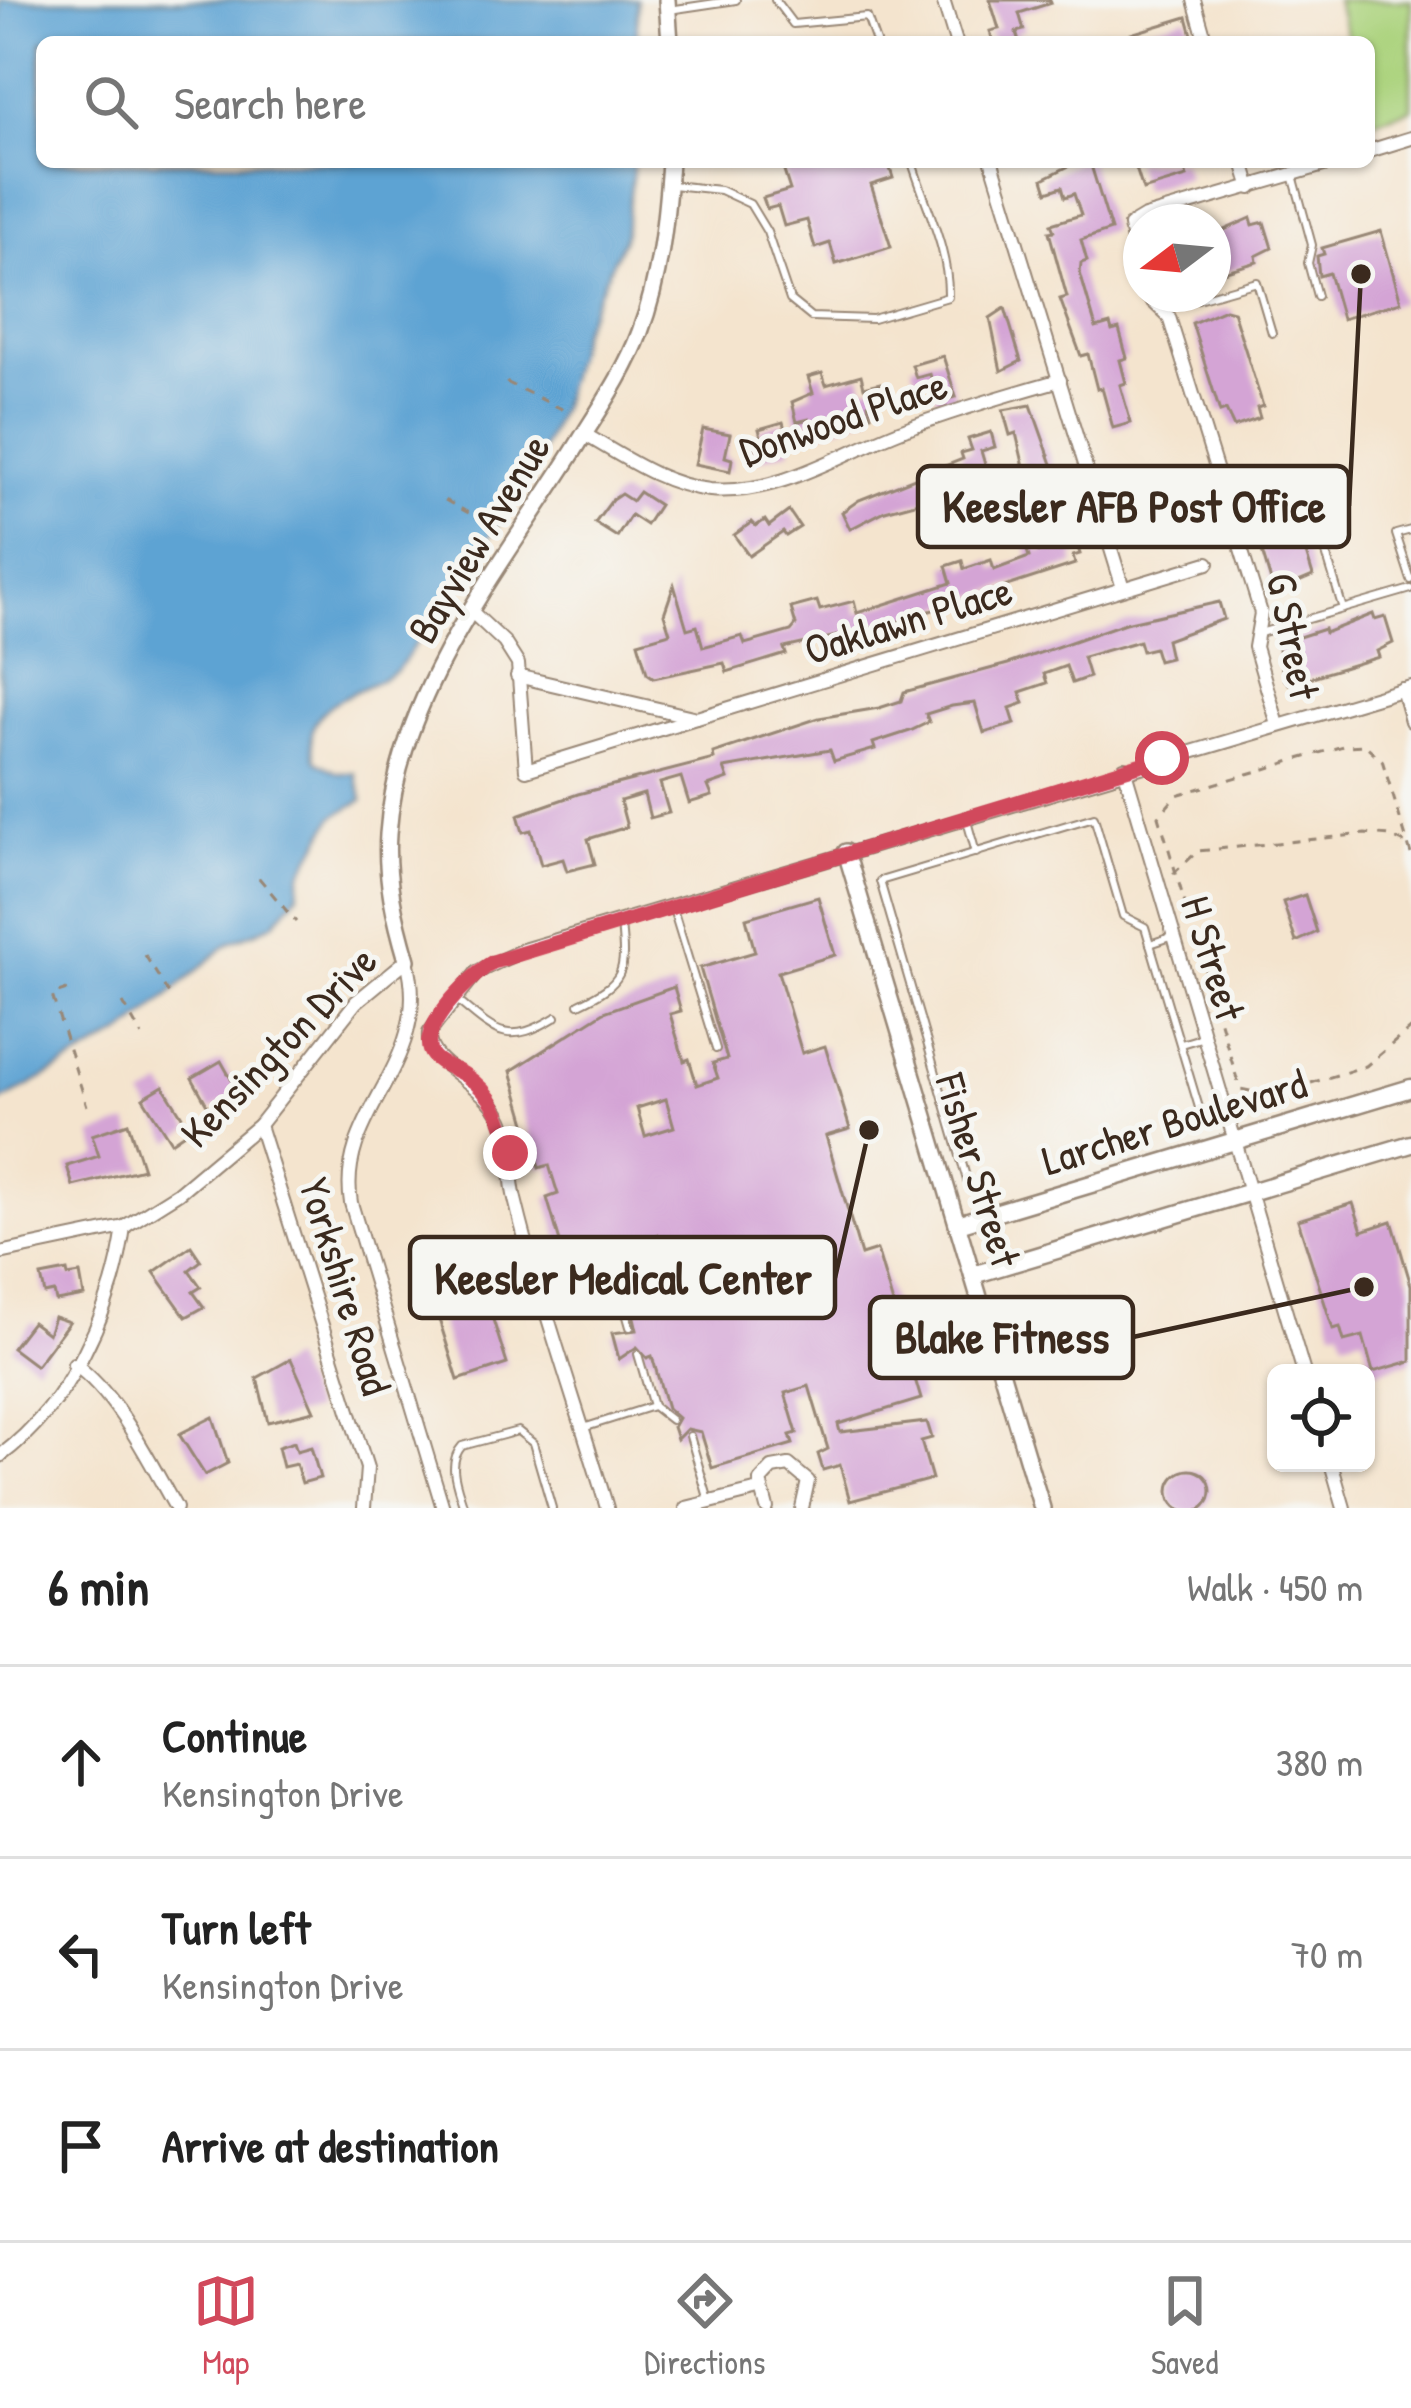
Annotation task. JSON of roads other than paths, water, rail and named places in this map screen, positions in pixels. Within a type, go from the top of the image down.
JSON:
[{"type":"main road","name":"Larcher Boulevard","points":[[958,1224],[1411,1088]]},
{"type":"main road","points":[[973,1275],[1411,1144]]},
{"type":"street","points":[[943,0],[954,36]]},
{"type":"street","points":[[1194,0],[1204,36]]},
{"type":"street","points":[[667,5],[670,36]]},
{"type":"street","points":[[1375,149],[1411,138]]},
{"type":"street","name":"Bayview Avenue","points":[[406,960],[388,875],[392,797],[418,716],[473,614],[612,392],[640,332],[660,258],[669,168]]},
{"type":"street","points":[[994,168],[1124,588]]},
{"type":"street","points":[[1245,168],[1251,188]]},
{"type":"street","points":[[1193,204],[1315,168]]},
{"type":"street","name":"G Street","points":[[1163,312],[1169,317],[1261,613],[1256,647],[1278,724]]},
{"type":"street","name":"Donwood Place","points":[[584,434],[658,477],[706,490],[736,490],[808,472],[911,426],[1060,380]]},
{"type":"street","name":"Oaklawn Place","points":[[473,614],[514,656],[526,770],[1208,563]]},
{"type":"street","points":[[518,676],[697,718]]},
{"type":"street","points":[[608,1508],[514,1199],[500,1114],[479,1086],[435,1059],[428,1045],[429,1033],[454,998],[493,962],[1124,768],[1406,688],[1411,722]]},
{"type":"street","name":"H Street","points":[[1124,768],[1301,1364]]},
{"type":"street","name":"Fisher Street","points":[[847,852],[1042,1508]]},
{"type":"street","points":[[406,960],[414,1009],[394,1073],[351,1147],[348,1189],[442,1508]]},
{"type":"street","name":"Kensington Drive","points":[[0,1253],[124,1227],[178,1193],[259,1125],[356,1002],[406,960]]},
{"type":"street","name":"Yorkshire Road","points":[[259,1125],[367,1468],[364,1508]]},
{"type":"street","points":[[0,1456],[43,1416],[91,1340],[110,1294],[124,1227]]},
{"type":"street","points":[[74,1364],[115,1412],[176,1508]]},
{"type":"street","points":[[686,1508],[759,1490],[772,1468],[797,1468],[810,1490],[802,1508]]},
{"type":"street","points":[[1334,1472],[1344,1508]]},
{"type":"street","points":[[759,1490],[766,1508]]},
{"type":"lane","points":[[667,5],[696,10],[736,0]]},
{"type":"lane","points":[[775,0],[793,24],[867,17],[873,36]]},
{"type":"lane","points":[[668,184],[720,190],[750,204],[767,232],[790,300],[811,317],[873,319],[947,297],[947,253],[933,230],[914,168]]},
{"type":"lane","points":[[1293,175],[1312,245],[1308,263],[1317,296]]},
{"type":"lane","points":[[1231,289],[1256,282],[1272,333]]},
{"type":"lane","points":[[1314,514],[1343,609]]},
{"type":"lane","points":[[1411,530],[1396,534],[1411,580]]},
{"type":"lane","points":[[1260,633],[1411,589]]},
{"type":"lane","points":[[966,816],[976,853]]},
{"type":"lane","points":[[967,1180],[880,880],[1094,817],[1123,916],[1144,927],[1200,1111]]},
{"type":"lane","points":[[672,904],[716,1049]]},
{"type":"lane","points":[[579,1004],[616,984],[623,970],[621,920]]},
{"type":"lane","points":[[1150,944],[1174,936]]},
{"type":"lane","points":[[887,987],[910,981]]},
{"type":"lane","points":[[454,998],[484,1023],[512,1036],[527,1034],[556,1017]]},
{"type":"lane","points":[[1180,1044],[1204,1037]]},
{"type":"lane","points":[[539,1282],[655,1252]]},
{"type":"lane","points":[[612,1264],[630,1328]]},
{"type":"lane","points":[[638,1354],[653,1406],[671,1420]]},
{"type":"lane","points":[[584,1428],[653,1406]]},
{"type":"lane","points":[[464,1508],[452,1463],[456,1453],[462,1446],[518,1431],[533,1443],[552,1508]]},
{"type":"lane","points":[[690,1436],[709,1501]]},
{"type":"water","points":[[0,0],[637,0],[637,36],[36,36],[36,168],[633,171],[624,238],[581,330],[560,408],[531,476],[398,669],[335,702],[314,725],[311,741],[316,761],[338,773],[355,773],[363,800],[334,816],[301,874],[298,894],[273,924],[229,943],[126,1032],[0,1102]]},
{"type":"place","name":"Keesler AFB Post Office","points":[[1361,274]]},
{"type":"place","name":"Keesler Medical Center","points":[[869,1130]]},
{"type":"place","name":"Blake Fitness","points":[[1364,1287]]}]
